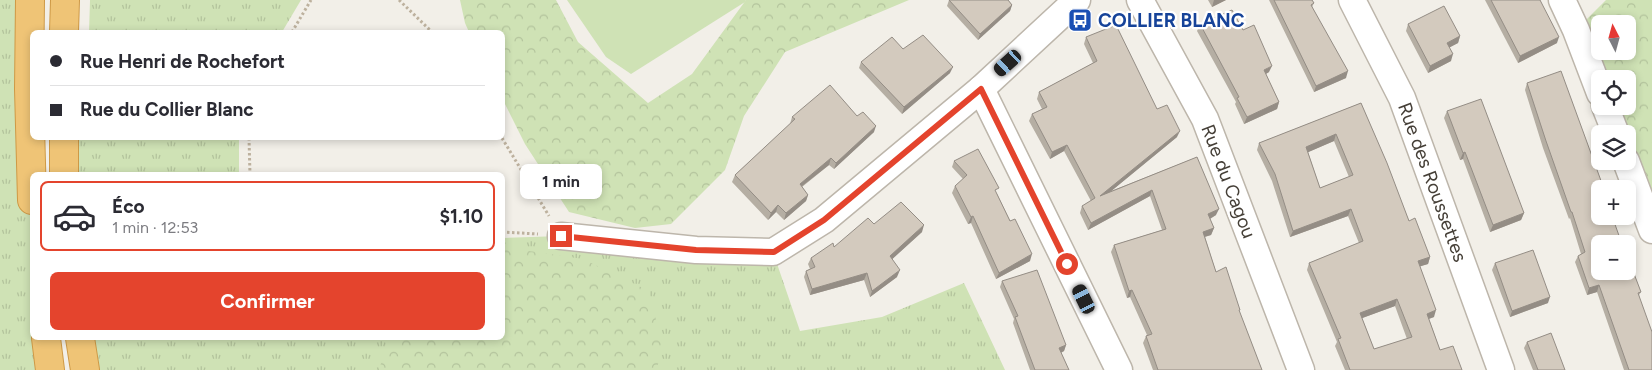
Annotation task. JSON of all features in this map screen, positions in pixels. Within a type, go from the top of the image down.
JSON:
[{"type":"highway","points":[[30,0],[30,126]]},
{"type":"highway","points":[[64,30],[65,0]]},
{"type":"highway","points":[[30,140],[31,172]]},
{"type":"highway","points":[[64,140],[64,172]]},
{"type":"highway","points":[[46,340],[50,370]]},
{"type":"highway","points":[[80,340],[84,370]]},
{"type":"street","points":[[561,236],[696,250],[774,252],[824,220],[981,89],[1077,0]]},
{"type":"street","name":"Rue du Cagou","points":[[1140,0],[1206,119],[1301,370]]},
{"type":"street","name":"Rue des Roussettes","points":[[1352,0],[1402,98],[1501,370]]},
{"type":"street","points":[[1562,0],[1591,70]]},
{"type":"street","points":[[981,89],[1119,370]]},
{"type":"street","points":[[1629,170],[1652,230]]},
{"type":"path","points":[[293,30],[311,0]]},
{"type":"path","points":[[399,0],[430,30]]},
{"type":"path","points":[[249,140],[250,172]]},
{"type":"path","points":[[503,140],[561,236]]},
{"type":"path","points":[[505,232],[561,236]]},
{"type":"green space","points":[[0,0],[27,0],[31,172],[30,340],[46,340],[50,370],[0,370]]},
{"type":"green space","points":[[90,0],[301,0],[283,30],[89,30]]},
{"type":"green space","points":[[460,0],[556,0],[578,42],[648,103],[692,74],[746,0],[909,0],[785,52],[744,116],[725,170],[671,224],[635,228],[569,212],[525,144],[505,104],[505,30],[468,30]]},
{"type":"green space","points":[[567,0],[746,0],[631,74],[606,57]]},
{"type":"green space","points":[[1606,0],[1652,0],[1652,230],[1631,170],[1636,170],[1636,125],[1621,125],[1612,115],[1636,115],[1636,70],[1596,70],[1576,30],[1591,15]]},
{"type":"green space","points":[[75,140],[239,140],[239,172],[67,172]]},
{"type":"green space","points":[[561,236],[773,252],[800,331],[882,317],[964,283],[1005,370],[85,370],[80,340],[505,340],[505,238]]},
{"type":"green space","points":[[505,247],[583,259],[649,291],[663,350],[656,370],[379,370],[386,347],[385,340],[505,340]]},
{"type":"building","points":[[949,0],[1008,0],[1012,5],[980,34]]},
{"type":"building","points":[[1274,0],[1312,0],[1314,3],[1311,5],[1348,71],[1316,86]]},
{"type":"building","points":[[1491,0],[1540,0],[1559,37],[1520,56]]},
{"type":"building","points":[[1444,6],[1460,36],[1447,43],[1453,54],[1430,66],[1408,24]]},
{"type":"building","points":[[1232,10],[1243,30],[1254,25],[1272,66],[1264,70],[1279,102],[1247,117],[1237,98],[1239,97],[1200,24]]},
{"type":"building","points":[[1116,25],[1157,109],[1167,105],[1180,131],[1100,196],[1197,157],[1219,209],[1208,214],[1214,228],[1203,232],[1216,272],[1226,267],[1239,310],[1262,370],[1158,370],[1146,336],[1152,334],[1132,290],[1129,291],[1114,245],[1166,229],[1152,190],[1091,223],[1082,206],[1095,198],[1067,145],[1052,152],[1032,114],[1047,107],[1039,92],[1097,61],[1086,37]]},
{"type":"building","points":[[923,35],[953,67],[904,107],[861,62],[892,37],[903,49]]},
{"type":"building","points":[[1561,71],[1591,153],[1591,170],[1597,170],[1601,180],[1591,180],[1591,225],[1615,225],[1619,235],[1591,235],[1591,280],[1636,279],[1641,292],[1638,293],[1652,332],[1652,370],[1629,370],[1599,285],[1589,288],[1578,256],[1585,252],[1527,83]]},
{"type":"building","points":[[830,85],[857,116],[863,112],[876,126],[836,163],[831,158],[800,184],[808,195],[786,213],[778,205],[771,213],[735,175],[795,119],[792,117]]},
{"type":"building","points":[[1481,99],[1524,213],[1493,225],[1447,111]]},
{"type":"building","points":[[1361,103],[1409,221],[1415,218],[1430,257],[1418,261],[1436,310],[1427,314],[1440,350],[1453,346],[1462,370],[1350,370],[1338,339],[1341,338],[1309,263],[1363,241],[1351,209],[1293,231],[1275,174],[1259,143]],"holes":[[[1336,134],[1353,175],[1320,188],[1306,147]],[[1397,299],[1412,337],[1374,349],[1360,313]]]},
{"type":"building","points":[[978,149],[999,188],[995,190],[1010,221],[1015,219],[1032,254],[999,273],[973,216],[971,217],[955,186],[967,175],[954,161]]},
{"type":"building","points":[[901,202],[924,225],[890,256],[900,270],[872,291],[867,273],[812,289],[806,271],[815,267],[811,258],[833,243],[834,247],[868,218],[874,224]]},
{"type":"building","points":[[1533,250],[1550,297],[1512,311],[1495,263]]},
{"type":"building","points":[[1037,270],[1066,345],[1059,348],[1069,370],[1035,370],[1015,317],[1018,316],[1002,281]]},
{"type":"building","points":[[1551,333],[1565,370],[1538,370],[1527,342]]},
{"type":"place","name":"COLLIER BLANC","points":[[1080,20]]},
{"type":"route","points":[[561,236],[696,250],[774,252],[824,220],[981,89],[1067,264]]}]
